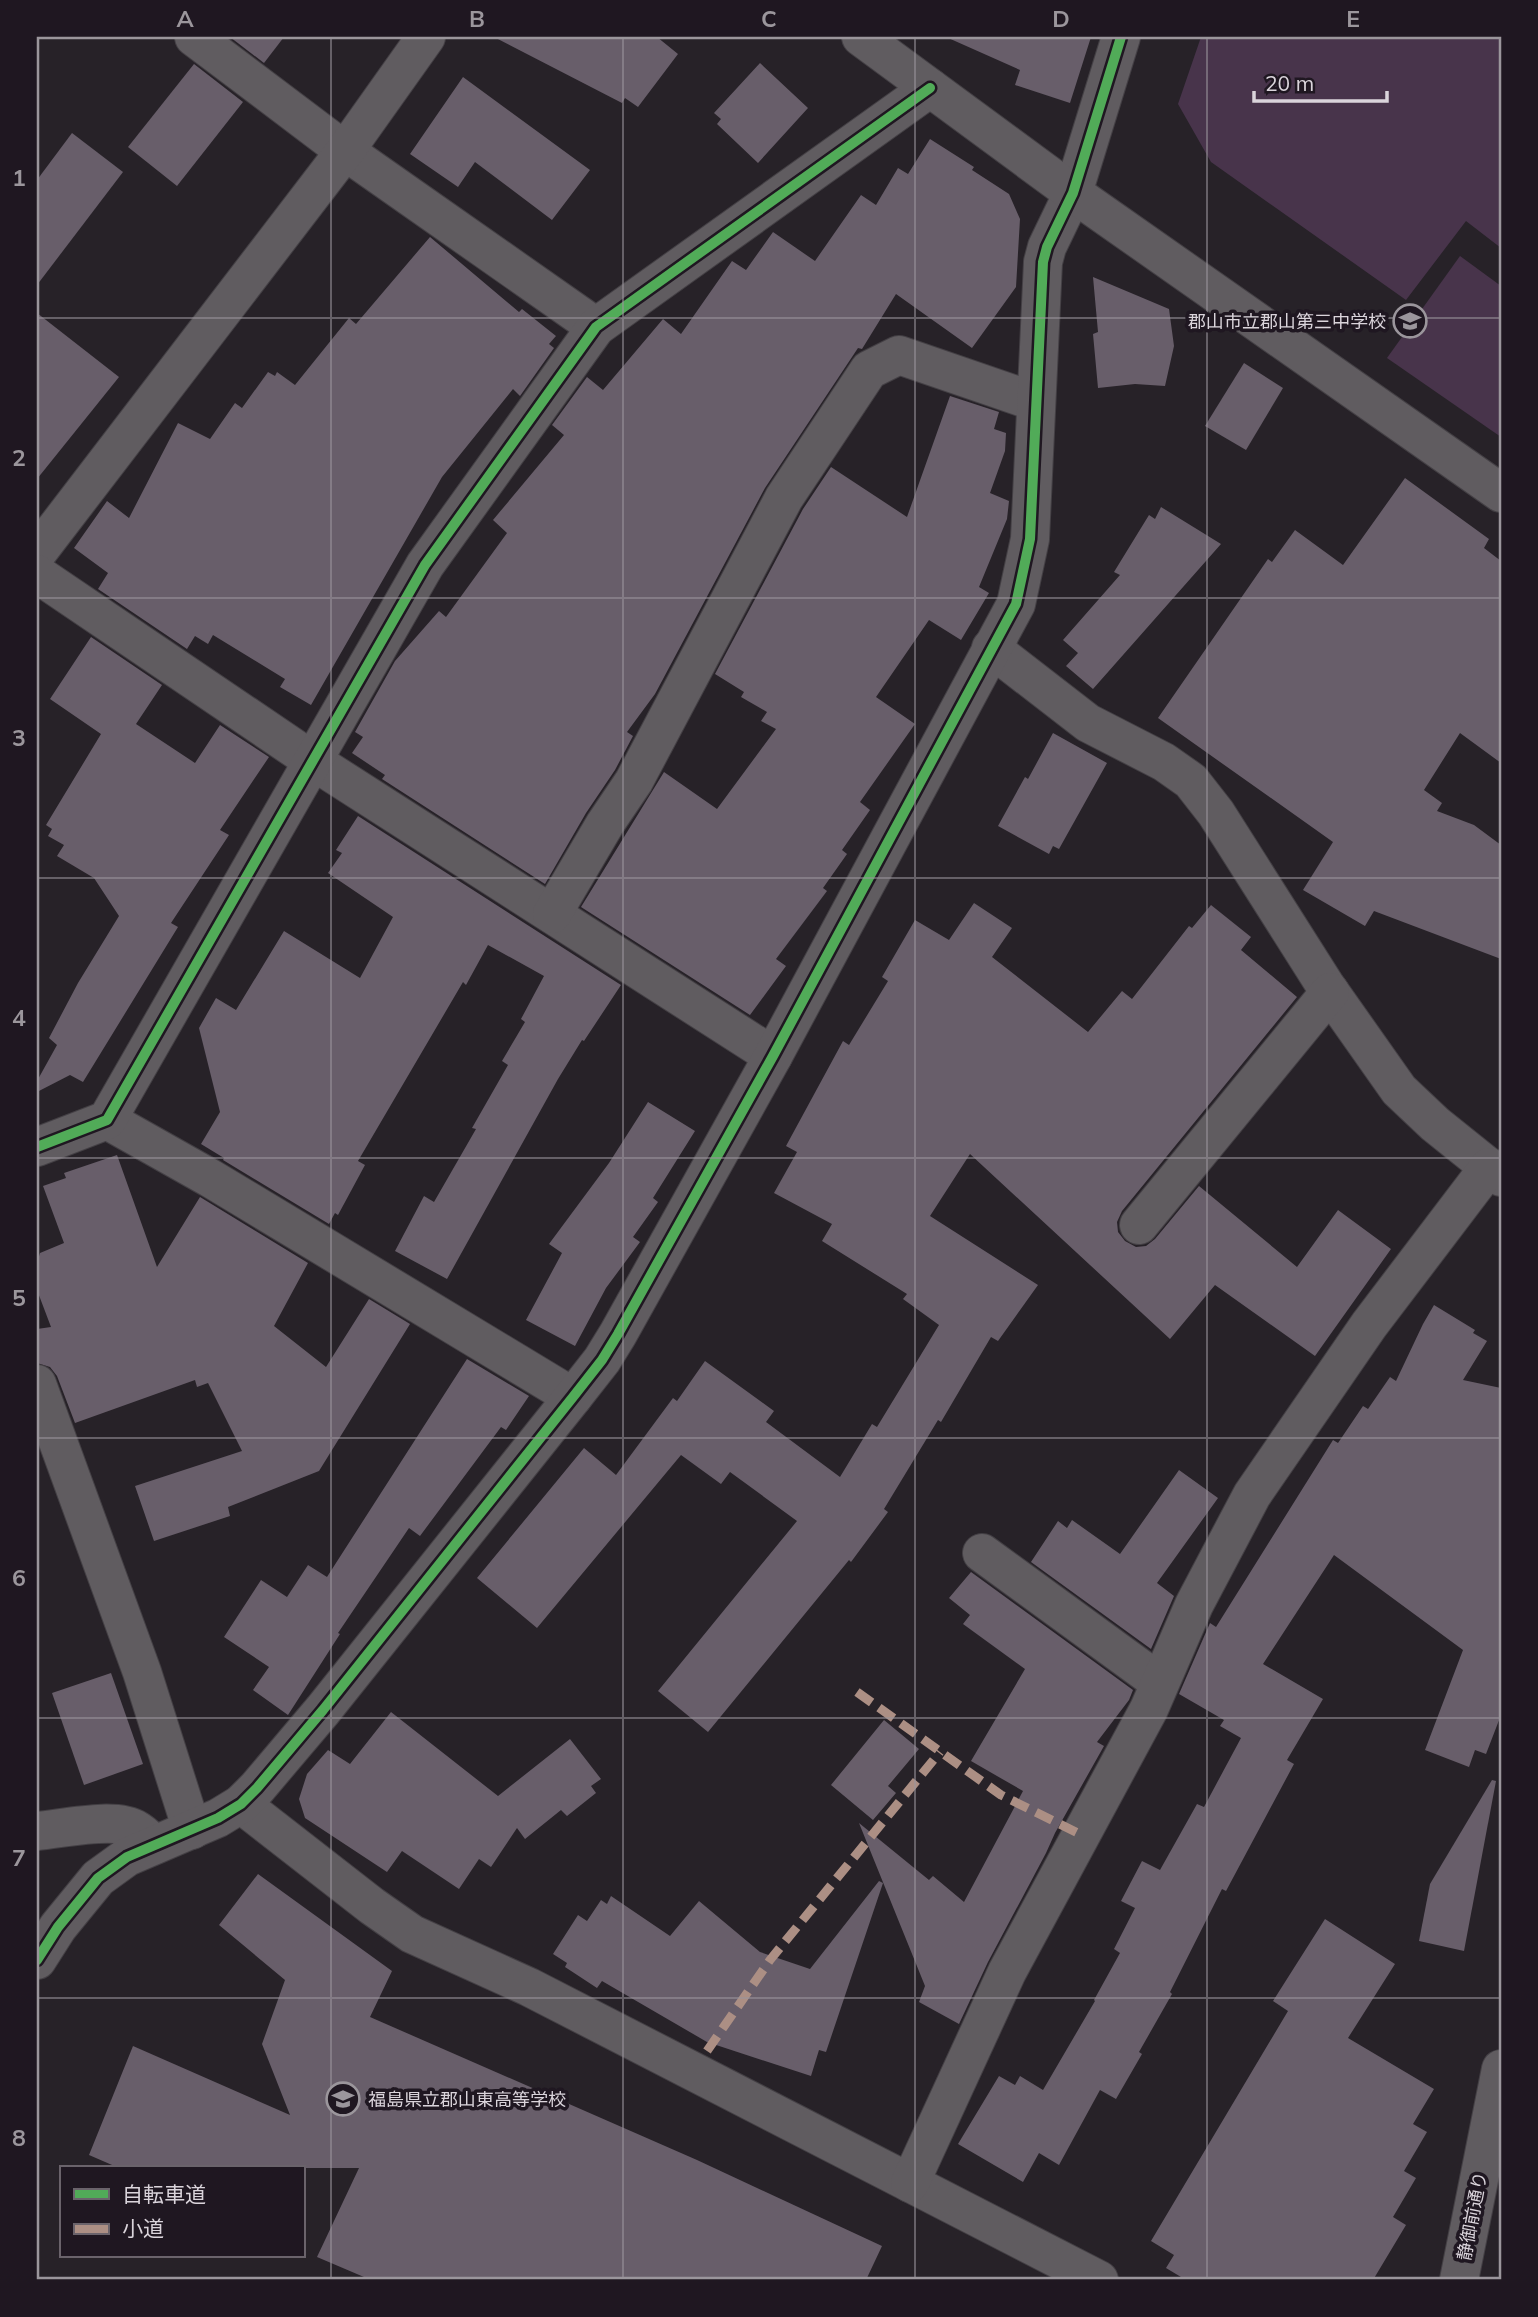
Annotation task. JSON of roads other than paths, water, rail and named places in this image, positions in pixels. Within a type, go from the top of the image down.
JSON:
[{"type":"street","points":[[194,37],[345,151],[596,327]]},
{"type":"street","points":[[37,553],[345,151],[426,37]]},
{"type":"street","points":[[861,37],[1073,193],[1501,493]]},
{"type":"street","points":[[37,1959],[58,1927],[98,1878],[127,1857],[192,1830],[241,1804],[323,1710],[602,1360],[618,1334],[773,1056],[1016,604],[1030,539],[1043,261],[1073,193],[1121,37]]},
{"type":"street","points":[[37,1147],[107,1120],[425,565],[596,327],[930,89]]},
{"type":"street","points":[[552,914],[605,824],[634,781],[784,498],[869,370],[900,355],[1036,402]]},
{"type":"street","points":[[37,574],[313,761],[773,1056]]},
{"type":"street","points":[[911,2183],[1007,1972],[1149,1709],[1194,1605],[1252,1496],[1369,1325],[1495,1172],[1435,1124],[1399,1090],[1365,1045],[1216,813],[1191,781],[1164,762],[1088,723],[992,648]]},
{"type":"street","points":[[1139,1225],[1330,992]]},
{"type":"street","points":[[107,1120],[211,1178],[572,1397]]},
{"type":"street","points":[[37,1384],[142,1672],[192,1830]]},
{"type":"street","points":[[982,1553],[1159,1682]]},
{"type":"street","points":[[241,1804],[412,1934],[529,1987],[1099,2280]]},
{"type":"street","points":[[37,1832],[98,1825],[126,1825],[138,1830],[154,1845]]},
{"type":"street","name":"静御前通り","points":[[1459,2280],[1501,2069]]},
{"type":"place","name":"郡山市立郡山第三中学校","points":[[1410,321]]},
{"type":"place","name":"福島県立郡山東高等学校","points":[[343,2099]]}]
